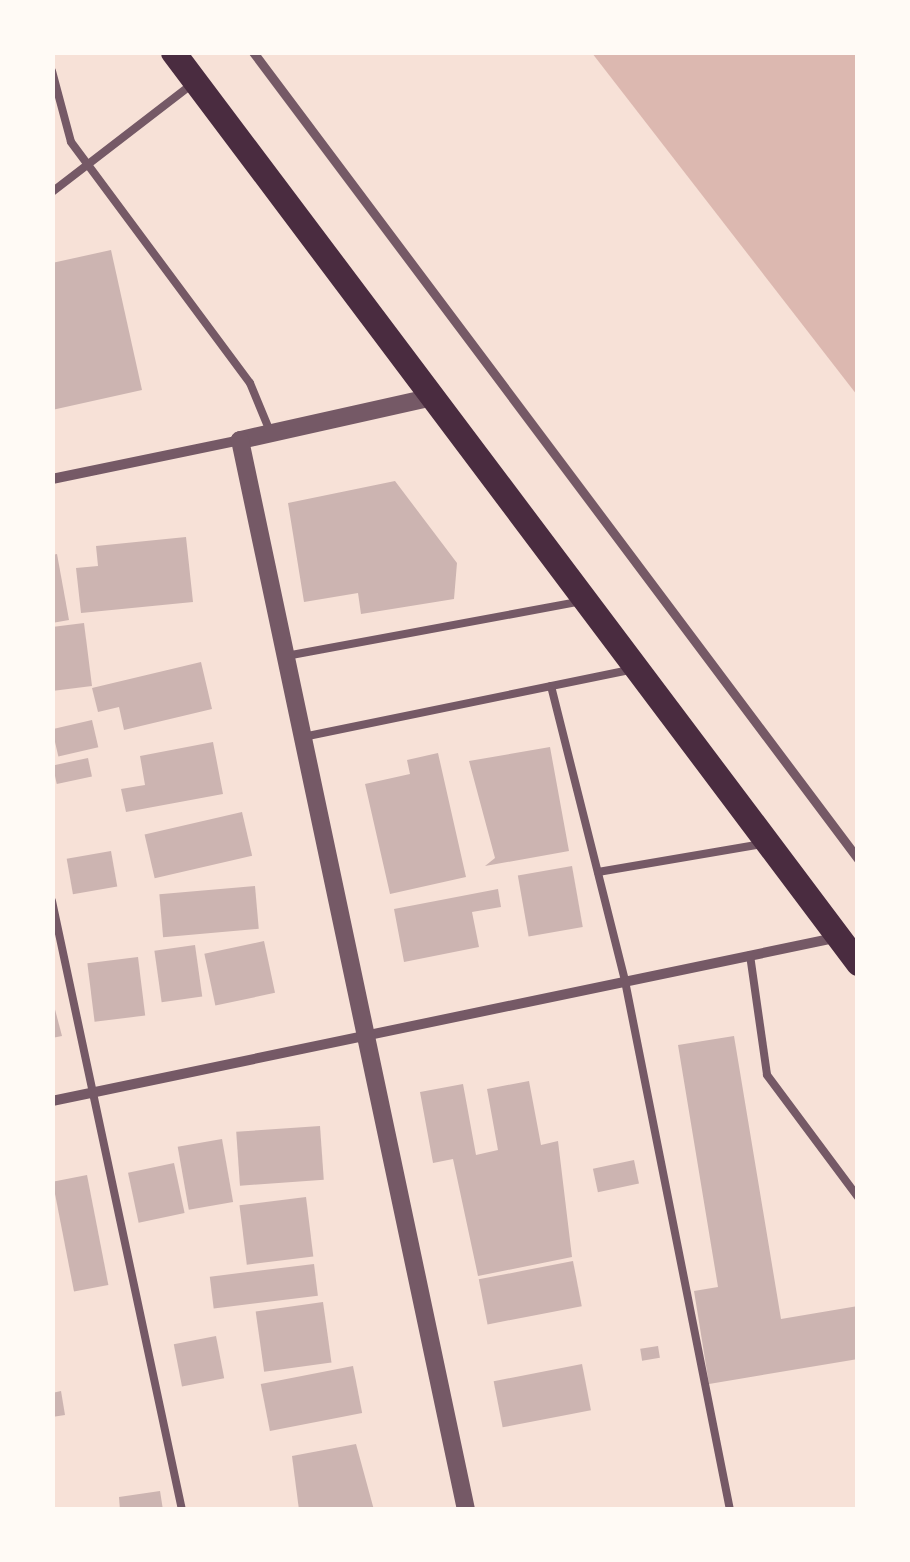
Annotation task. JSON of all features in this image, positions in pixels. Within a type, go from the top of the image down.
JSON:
[{"type":"main road","points":[[172,52],[858,962]]},
{"type":"street","points":[[253,52],[858,860]]},
{"type":"street","points":[[52,479],[433,397]]},
{"type":"street","points":[[240,440],[359,1037],[466,1510]]},
{"type":"street","points":[[52,1101],[839,937]]},
{"type":"lane","points":[[52,70],[63,120],[88,169],[250,384],[271,434]]},
{"type":"lane","points":[[52,192],[88,169],[195,82]]},
{"type":"lane","points":[[283,657],[586,600]]},
{"type":"lane","points":[[299,738],[637,668]]},
{"type":"lane","points":[[551,686],[625,982],[730,1510]]},
{"type":"lane","points":[[598,872],[768,843]]},
{"type":"lane","points":[[52,901],[87,1094],[182,1510]]},
{"type":"lane","points":[[750,956],[768,1075],[858,1196]]},
{"type":"shaded area","points":[[592,53],[857,53],[857,395]]},
{"type":"building","points":[[111,250],[142,390],[52,410],[52,263]]},
{"type":"building","points":[[395,481],[457,563],[454,599],[361,614],[358,593],[304,602],[288,503]]},
{"type":"building","points":[[186,537],[193,602],[81,613],[76,568],[98,566],[96,546]]},
{"type":"building","points":[[57,554],[69,620],[52,623],[52,555]]},
{"type":"building","points":[[84,623],[92,686],[52,691],[52,627]]},
{"type":"building","points":[[201,662],[212,709],[124,730],[119,707],[98,712],[92,688]]},
{"type":"building","points":[[92,720],[98,747],[58,757],[52,729]]},
{"type":"building","points":[[213,742],[223,794],[126,812],[121,789],[145,785],[140,756]]},
{"type":"building","points":[[550,747],[569,851],[485,866],[495,858],[469,761]]},
{"type":"building","points":[[438,753],[466,877],[390,894],[365,784],[410,774],[407,760]]},
{"type":"building","points":[[88,758],[92,777],[57,784],[53,765]]},
{"type":"building","points":[[242,812],[252,856],[155,878],[145,834]]},
{"type":"building","points":[[111,851],[117,886],[73,894],[67,859]]},
{"type":"building","points":[[572,866],[583,927],[529,937],[518,876]]},
{"type":"building","points":[[255,886],[259,929],[163,937],[159,894]]},
{"type":"building","points":[[498,889],[501,907],[472,912],[479,947],[404,962],[394,909]]},
{"type":"building","points":[[264,941],[275,993],[215,1006],[204,954]]},
{"type":"building","points":[[195,945],[202,996],[162,1002],[154,951]]},
{"type":"building","points":[[138,957],[145,1016],[95,1022],[87,963]]},
{"type":"building","points":[[52,998],[62,1036],[52,1038]]},
{"type":"building","points":[[734,1036],[781,1319],[858,1306],[858,1359],[709,1384],[694,1291],[718,1287],[678,1045]]},
{"type":"building","points":[[529,1081],[541,1145],[558,1141],[572,1257],[478,1276],[453,1159],[433,1163],[420,1092],[463,1084],[476,1155],[498,1150],[487,1089]]},
{"type":"building","points":[[320,1126],[324,1180],[240,1186],[236,1132]]},
{"type":"building","points":[[222,1139],[233,1202],[189,1210],[178,1147]]},
{"type":"building","points":[[634,1160],[639,1183],[598,1192],[593,1169]]},
{"type":"building","points":[[174,1163],[185,1213],[139,1223],[128,1173]]},
{"type":"building","points":[[87,1175],[108,1285],[74,1292],[53,1182]]},
{"type":"building","points":[[306,1197],[313,1257],[247,1265],[239,1205]]},
{"type":"building","points":[[573,1261],[582,1306],[488,1324],[479,1279]]},
{"type":"building","points":[[314,1264],[318,1296],[214,1309],[210,1277]]},
{"type":"building","points":[[323,1302],[331,1362],[264,1372],[256,1311]]},
{"type":"building","points":[[216,1336],[224,1378],[182,1386],[174,1344]]},
{"type":"building","points":[[658,1346],[660,1358],[642,1361],[640,1349]]},
{"type":"building","points":[[582,1364],[591,1410],[503,1427],[494,1381]]},
{"type":"building","points":[[353,1366],[362,1413],[270,1431],[261,1384]]},
{"type":"building","points":[[61,1391],[65,1415],[52,1417],[52,1393]]},
{"type":"building","points":[[356,1444],[374,1510],[299,1510],[292,1456]]},
{"type":"building","points":[[160,1491],[163,1510],[120,1510],[119,1497]]}]
